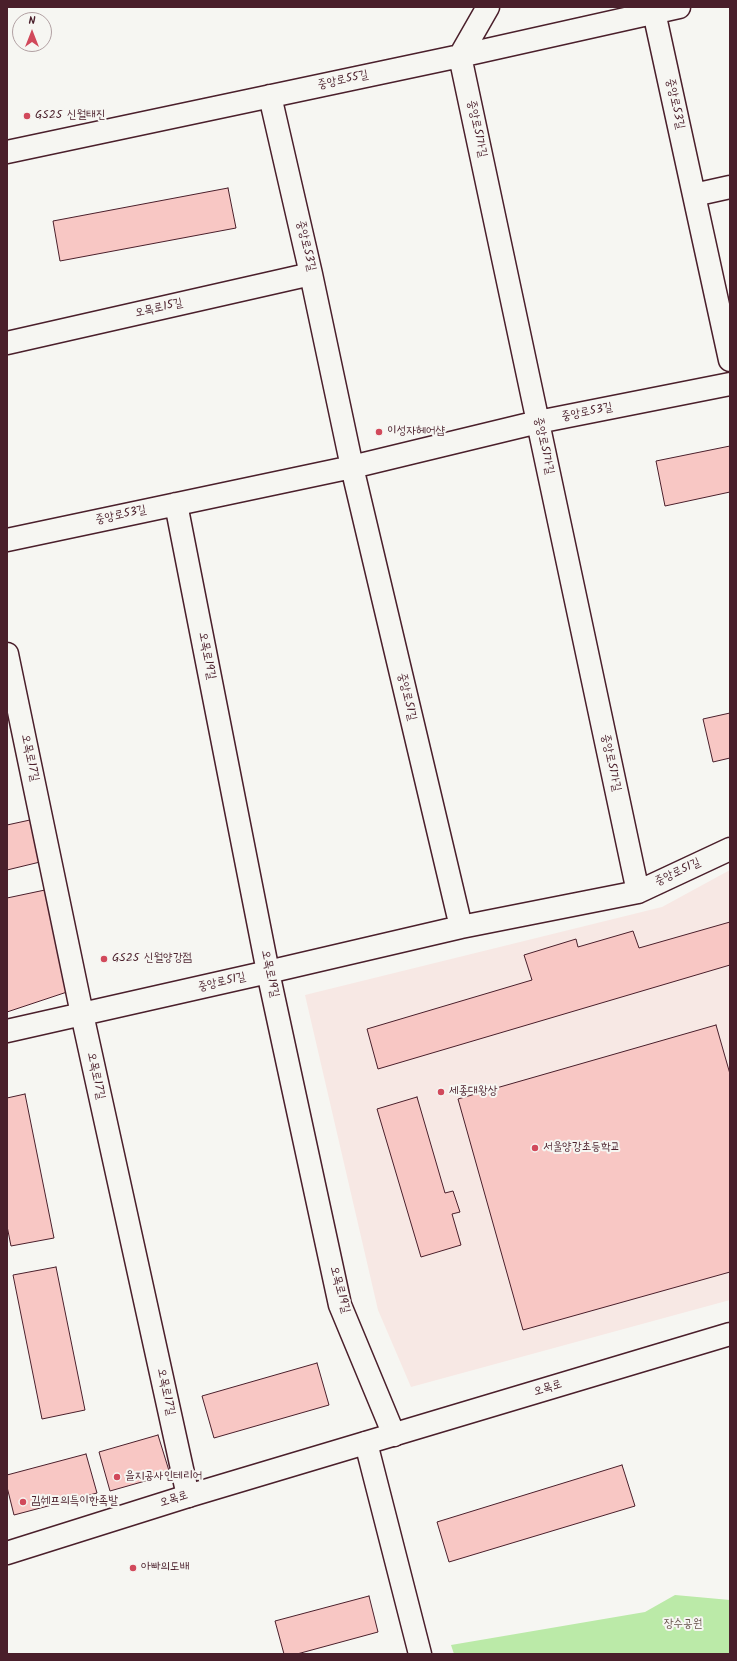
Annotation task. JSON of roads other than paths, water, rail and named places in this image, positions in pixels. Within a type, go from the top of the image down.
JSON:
[{"type":"street","points":[[460,56],[488,7]]},
{"type":"street","name":"중앙로55길","points":[[7,152],[460,56],[679,7]]},
{"type":"street","name":"중앙로53길","points":[[654,12],[730,360]]},
{"type":"street","name":"중앙로51가길","points":[[460,56],[638,892]]},
{"type":"street","name":"중앙로53길","points":[[270,96],[311,274],[352,466]]},
{"type":"street","points":[[694,195],[730,187]]},
{"type":"street","name":"오목로15길","points":[[7,343],[311,274]]},
{"type":"street","name":"중앙로53길","points":[[7,540],[352,466],[538,422],[730,384]]},
{"type":"street","name":"중앙로51길","points":[[352,466],[460,927]]},
{"type":"street","name":"오목로19길","points":[[176,504],[268,972],[340,1304],[394,1435]]},
{"type":"street","name":"오목로17길","points":[[7,654],[82,1014],[188,1496]]},
{"type":"street","name":"중앙로51길","points":[[7,1031],[460,927],[638,892],[730,849]]},
{"type":"street","name":"오목로","points":[[7,1553],[188,1496],[730,1334]]},
{"type":"street","points":[[366,1443],[420,1654]]},
{"type":"place","name":"GS25 신월태진","points":[[27,116]]},
{"type":"place","name":"이성자헤어샵","points":[[379,432]]},
{"type":"place","name":"GS25 신월양강점","points":[[104,959]]},
{"type":"place","name":"세종대왕상","points":[[441,1092]]},
{"type":"place","name":"서울양강초등학교","points":[[535,1148]]},
{"type":"place","name":"을지공사인테리어","points":[[117,1477]]},
{"type":"place","name":"김쉐프의특이한족발","points":[[23,1502]]},
{"type":"place","name":"아빠의도배","points":[[133,1568]]},
{"type":"park label","name":"장수공원","points":[[683,1625]]}]
